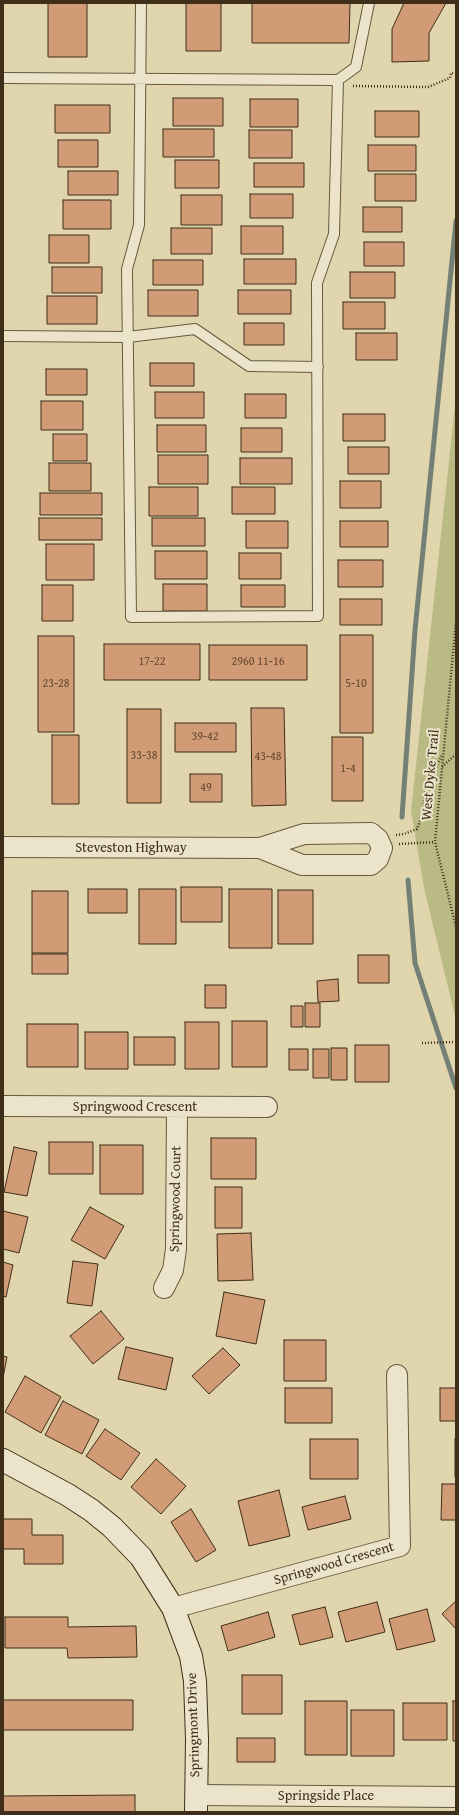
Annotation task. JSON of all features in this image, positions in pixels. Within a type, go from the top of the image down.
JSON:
[{"type":"street","name":"Steveston Highway","points":[[3,847],[260,848],[304,834],[371,833],[378,839],[382,848],[378,859],[371,865],[302,865],[260,848]]},
{"type":"street","name":"Springwood Crescent","points":[[3,1106],[267,1108]]},
{"type":"street","name":"Springwood Court","points":[[164,1288],[173,1270],[176,1249],[177,1108]]},
{"type":"street","name":"Springwood Crescent","points":[[173,1608],[400,1546],[397,1375]]},
{"type":"street","name":"Springmont Drive","points":[[3,1460],[68,1495],[91,1510],[112,1527],[141,1557],[173,1608],[190,1656],[194,1681],[196,1804]]},
{"type":"street","name":"Springside Place","points":[[196,1804],[456,1797]]},
{"type":"lane","points":[[141,3],[139,225],[127,269],[131,617],[318,616],[317,283],[334,234],[338,83]]},
{"type":"lane","points":[[3,78],[338,83],[356,67],[369,3]]},
{"type":"lane","points":[[3,336],[128,337],[194,329],[249,366],[318,367]]},
{"type":"path","points":[[338,83],[428,87],[450,78],[452,73],[456,73]]},
{"type":"path","name":"West Dyke Trail","points":[[456,622],[435,842],[456,927]]},
{"type":"path","points":[[395,836],[418,829],[422,816],[426,789],[443,753]]},
{"type":"path","points":[[442,767],[456,754]]},
{"type":"path","points":[[398,845],[435,842]]},
{"type":"path","points":[[422,1043],[456,1042]]},
{"type":"green space","points":[[456,396],[456,1020],[424,888],[411,811]]},
{"type":"building","points":[[48,3],[87,3],[87,57],[48,57]]},
{"type":"building","points":[[186,3],[221,3],[221,51],[186,51]]},
{"type":"building","points":[[252,3],[350,3],[349,43],[252,43]]},
{"type":"building","points":[[404,3],[446,3],[429,33],[429,61],[392,62],[392,29]]},
{"type":"building","points":[[173,98],[223,98],[223,126],[173,126]]},
{"type":"building","points":[[250,99],[298,99],[298,127],[250,127]]},
{"type":"building","points":[[55,105],[110,105],[110,133],[55,133]]},
{"type":"building","points":[[375,111],[419,111],[419,137],[375,137]]},
{"type":"building","points":[[163,129],[214,129],[214,157],[163,157]]},
{"type":"building","points":[[249,130],[292,130],[292,158],[249,158]]},
{"type":"building","points":[[58,140],[98,140],[98,167],[58,167]]},
{"type":"building","points":[[368,145],[416,145],[416,171],[368,171]]},
{"type":"building","points":[[175,160],[219,160],[219,188],[175,188]]},
{"type":"building","points":[[254,163],[304,163],[304,187],[254,187]]},
{"type":"building","points":[[68,171],[118,171],[118,195],[68,195]]},
{"type":"building","points":[[375,174],[416,174],[416,201],[375,201]]},
{"type":"building","points":[[250,194],[293,194],[293,218],[250,218]]},
{"type":"building","points":[[181,195],[222,195],[222,225],[181,225]]},
{"type":"building","points":[[63,200],[111,200],[111,229],[63,229]]},
{"type":"building","points":[[363,207],[402,207],[402,232],[363,232]]},
{"type":"building","points":[[241,226],[283,226],[283,254],[241,254]]},
{"type":"building","points":[[171,228],[212,228],[212,254],[171,254]]},
{"type":"building","points":[[49,235],[89,235],[89,263],[49,263]]},
{"type":"building","points":[[364,242],[404,242],[404,266],[364,266]]},
{"type":"building","points":[[244,259],[296,259],[296,284],[244,284]]},
{"type":"building","points":[[153,260],[203,260],[203,285],[153,285]]},
{"type":"building","points":[[52,267],[102,267],[102,293],[52,293]]},
{"type":"building","points":[[350,272],[395,272],[395,298],[350,298]]},
{"type":"building","points":[[148,290],[198,290],[198,316],[148,316]]},
{"type":"building","points":[[238,290],[291,290],[291,314],[238,314]]},
{"type":"building","points":[[47,296],[97,296],[97,324],[47,324]]},
{"type":"building","points":[[343,302],[385,302],[385,329],[343,329]]},
{"type":"building","points":[[244,323],[284,323],[284,345],[244,345]]},
{"type":"building","points":[[356,333],[397,333],[397,360],[356,360]]},
{"type":"building","points":[[150,363],[194,363],[194,386],[150,386]]},
{"type":"building","points":[[46,369],[87,369],[87,395],[46,395]]},
{"type":"building","points":[[155,392],[204,392],[204,418],[155,418]]},
{"type":"building","points":[[245,394],[286,394],[286,418],[245,418]]},
{"type":"building","points":[[41,401],[83,401],[83,430],[41,430]]},
{"type":"building","points":[[343,414],[385,414],[385,441],[343,441]]},
{"type":"building","points":[[157,425],[206,425],[206,452],[157,452]]},
{"type":"building","points":[[241,428],[282,428],[282,452],[241,452]]},
{"type":"building","points":[[53,434],[87,434],[87,461],[53,461]]},
{"type":"building","points":[[348,447],[389,447],[389,474],[348,474]]},
{"type":"building","points":[[158,455],[208,455],[208,484],[158,484]]},
{"type":"building","points":[[240,458],[292,458],[292,484],[240,484]]},
{"type":"building","points":[[49,463],[91,463],[91,491],[49,491]]},
{"type":"building","points":[[340,481],[381,481],[381,508],[340,508]]},
{"type":"building","points":[[149,487],[198,487],[198,516],[149,516]]},
{"type":"building","points":[[232,487],[275,487],[275,514],[232,514]]},
{"type":"building","points":[[40,493],[102,493],[102,515],[40,515]]},
{"type":"building","points":[[39,518],[102,518],[102,540],[39,540]]},
{"type":"building","points":[[152,518],[205,518],[205,546],[152,546]]},
{"type":"building","points":[[246,521],[288,521],[288,548],[246,548]]},
{"type":"building","points":[[340,521],[388,521],[388,547],[340,547]]},
{"type":"building","points":[[46,544],[94,544],[94,580],[46,580]]},
{"type":"building","points":[[155,551],[207,551],[207,579],[155,579]]},
{"type":"building","points":[[239,553],[281,553],[281,579],[239,579]]},
{"type":"building","points":[[338,560],[383,560],[383,587],[338,587]]},
{"type":"building","points":[[163,584],[207,584],[207,611],[163,611]]},
{"type":"building","points":[[42,585],[73,585],[73,621],[42,621]]},
{"type":"building","points":[[241,585],[285,585],[285,607],[241,607]]},
{"type":"building","points":[[340,599],[382,599],[382,625],[340,625]]},
{"type":"building","points":[[340,635],[373,635],[373,733],[340,733]]},
{"type":"building","points":[[38,636],[74,636],[74,732],[38,732]]},
{"type":"building","points":[[104,644],[200,644],[200,680],[104,680]]},
{"type":"building","points":[[209,645],[307,645],[307,680],[209,680]]},
{"type":"building","points":[[251,708],[284,708],[286,805],[252,806]]},
{"type":"building","points":[[127,709],[161,709],[161,803],[127,803]]},
{"type":"building","points":[[175,723],[236,723],[236,752],[175,752]]},
{"type":"building","points":[[52,735],[79,735],[79,804],[52,804]]},
{"type":"building","points":[[332,737],[363,737],[363,801],[332,801]]},
{"type":"building","points":[[190,774],[222,774],[222,802],[190,802]]},
{"type":"building","points":[[181,887],[222,887],[222,922],[181,922]]},
{"type":"building","points":[[88,889],[127,889],[127,913],[88,913]]},
{"type":"building","points":[[139,889],[176,889],[176,944],[139,944]]},
{"type":"building","points":[[229,889],[272,889],[272,948],[229,948]]},
{"type":"building","points":[[278,890],[313,890],[313,944],[278,944]]},
{"type":"building","points":[[32,891],[68,891],[68,953],[32,953]]},
{"type":"building","points":[[32,954],[68,954],[68,974],[32,974]]},
{"type":"building","points":[[358,955],[389,955],[389,983],[358,983]]},
{"type":"building","points":[[338,979],[339,1001],[318,1002],[317,981]]},
{"type":"building","points":[[205,985],[226,985],[226,1008],[205,1008]]},
{"type":"building","points":[[305,1003],[320,1003],[320,1027],[305,1027]]},
{"type":"building","points":[[291,1006],[303,1006],[303,1027],[291,1027]]},
{"type":"building","points":[[232,1021],[267,1021],[267,1067],[232,1067]]},
{"type":"building","points":[[185,1022],[219,1022],[219,1069],[185,1069]]},
{"type":"building","points":[[27,1024],[78,1024],[78,1067],[27,1067]]},
{"type":"building","points":[[85,1032],[128,1032],[128,1069],[85,1069]]},
{"type":"building","points":[[134,1037],[175,1037],[175,1065],[134,1065]]},
{"type":"building","points":[[355,1045],[389,1045],[389,1082],[355,1082]]},
{"type":"building","points":[[331,1048],[347,1048],[347,1080],[331,1080]]},
{"type":"building","points":[[289,1049],[308,1049],[308,1070],[289,1070]]},
{"type":"building","points":[[313,1049],[329,1049],[329,1078],[313,1078]]},
{"type":"building","points":[[211,1138],[256,1138],[256,1179],[211,1179]]},
{"type":"building","points":[[49,1142],[93,1142],[93,1174],[49,1174]]},
{"type":"building","points":[[100,1145],[143,1145],[143,1194],[100,1194]]},
{"type":"building","points":[[14,1147],[37,1152],[27,1196],[4,1192]]},
{"type":"building","points":[[215,1187],[242,1187],[242,1228],[215,1228]]},
{"type":"building","points":[[90,1207],[124,1226],[105,1259],[71,1240]]},
{"type":"building","points":[[3,1211],[28,1217],[19,1253],[3,1249]]},
{"type":"building","points":[[251,1233],[253,1280],[218,1281],[217,1234]]},
{"type":"building","points":[[73,1261],[98,1264],[92,1306],[67,1303]]},
{"type":"building","points":[[3,1262],[13,1265],[6,1297],[3,1296]]},
{"type":"building","points":[[224,1292],[265,1300],[256,1344],[216,1336]]},
{"type":"building","points":[[101,1311],[124,1339],[93,1364],[70,1336]]},
{"type":"building","points":[[284,1340],[326,1340],[326,1381],[284,1381]]},
{"type":"building","points":[[126,1347],[173,1358],[166,1390],[118,1379]]},
{"type":"building","points":[[223,1348],[240,1365],[209,1394],[192,1376]]},
{"type":"building","points":[[3,1356],[7,1357],[3,1378]]},
{"type":"building","points":[[25,1376],[61,1397],[41,1433],[5,1412]]},
{"type":"building","points":[[285,1388],[332,1388],[332,1423],[285,1423]]},
{"type":"building","points":[[440,1388],[456,1388],[456,1421],[440,1421]]},
{"type":"building","points":[[63,1401],[99,1420],[82,1454],[45,1435]]},
{"type":"building","points":[[105,1429],[140,1453],[121,1480],[86,1456]]},
{"type":"building","points":[[310,1439],[358,1439],[358,1479],[310,1479]]},
{"type":"building","points":[[456,1439],[456,1477],[455,1477]]},
{"type":"building","points":[[156,1459],[186,1486],[161,1514],[131,1487]]},
{"type":"building","points":[[442,1484],[456,1484],[456,1520],[441,1520]]},
{"type":"building","points":[[279,1490],[290,1536],[249,1546],[238,1501]]},
{"type":"building","points":[[345,1496],[351,1519],[308,1530],[302,1507]]},
{"type":"building","points":[[191,1509],[216,1550],[196,1562],[171,1522]]},
{"type":"building","points":[[3,1519],[32,1519],[32,1535],[63,1535],[63,1564],[24,1564],[24,1549],[3,1549]]},
{"type":"building","points":[[456,1601],[456,1629],[442,1614]]},
{"type":"building","points":[[377,1602],[385,1632],[346,1642],[338,1612]]},
{"type":"building","points":[[325,1607],[333,1637],[300,1645],[292,1615]]},
{"type":"building","points":[[427,1609],[435,1641],[397,1650],[389,1619]]},
{"type":"building","points":[[268,1612],[275,1637],[228,1651],[221,1626]]},
{"type":"building","points":[[5,1617],[68,1617],[68,1627],[136,1626],[137,1657],[68,1658],[67,1648],[5,1648]]},
{"type":"building","points":[[242,1675],[282,1675],[282,1714],[242,1714]]},
{"type":"building","points":[[3,1700],[133,1700],[133,1730],[3,1730]]},
{"type":"building","points":[[305,1701],[347,1701],[347,1755],[305,1755]]},
{"type":"building","points":[[453,1701],[456,1701],[456,1741],[453,1741]]},
{"type":"building","points":[[403,1703],[447,1703],[447,1740],[403,1740]]},
{"type":"building","points":[[351,1710],[394,1710],[394,1756],[351,1756]]},
{"type":"building","points":[[237,1738],[275,1738],[275,1762],[237,1762]]},
{"type":"building","points":[[135,1795],[135,1812],[3,1812],[3,1796]]},
{"type":"waterway","points":[[402,817],[415,630],[456,221]]},
{"type":"waterway","points":[[408,880],[415,963],[456,1088]]}]
